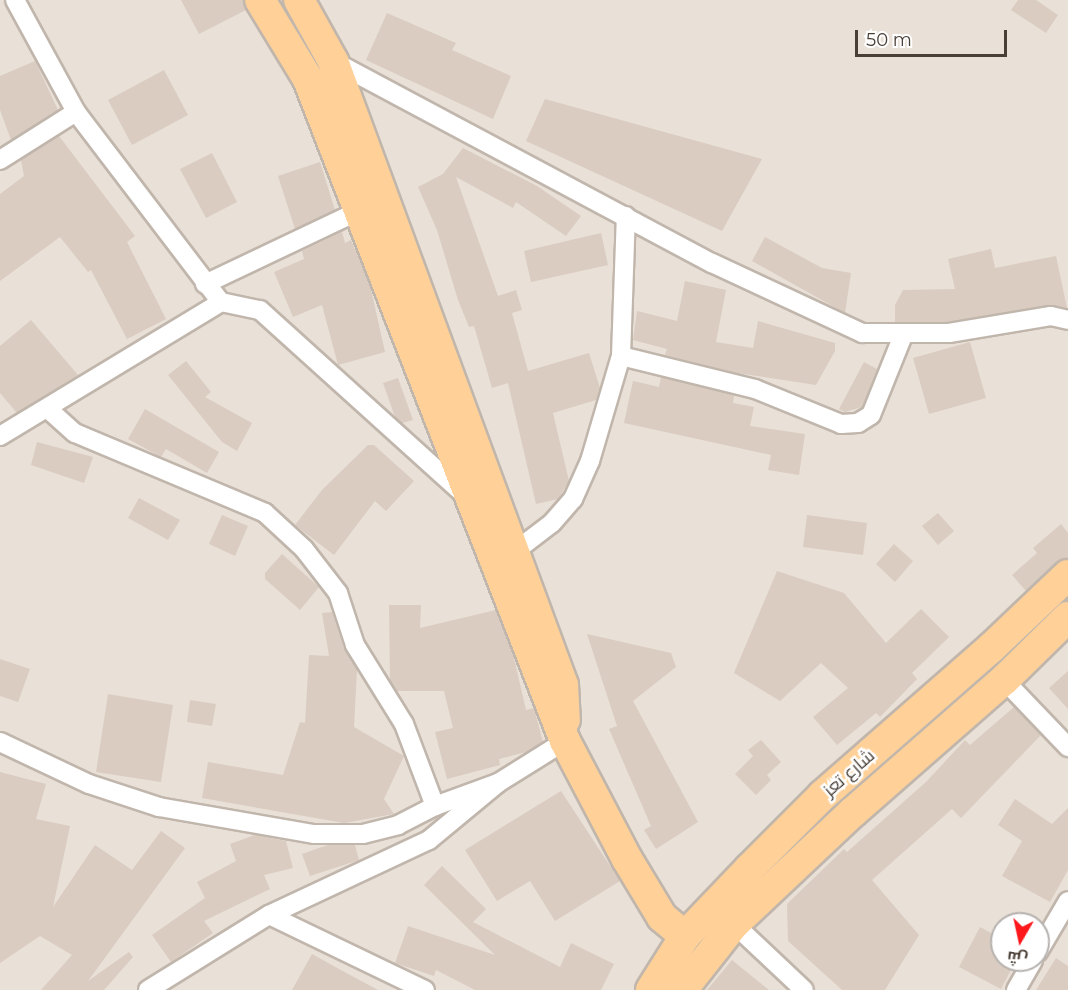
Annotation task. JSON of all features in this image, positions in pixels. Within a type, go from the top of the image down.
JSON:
[{"type":"main road","points":[[299,0],[333,61],[563,685],[565,741]]},
{"type":"main road","points":[[269,3],[308,80],[565,741],[662,916],[684,936]]},
{"type":"main road","name":"شارع تعز","points":[[651,990],[684,936],[823,795],[991,648],[1068,575]]},
{"type":"main road","name":"شارع تعز","points":[[682,990],[734,924],[854,812],[1004,680],[1068,617]]},
{"type":"street","points":[[15,0],[76,112],[221,302],[260,310],[470,501]]},
{"type":"street","points":[[333,61],[712,263],[862,333],[949,333],[1051,315],[1068,320]]},
{"type":"street","points":[[0,160],[76,112]]},
{"type":"street","points":[[205,284],[359,211]]},
{"type":"street","points":[[513,552],[552,524],[573,499],[591,461],[621,356],[626,216]]},
{"type":"street","points":[[0,436],[221,302]]},
{"type":"street","points":[[621,356],[755,389],[842,424],[858,423],[871,415],[904,333]]},
{"type":"street","points":[[48,409],[75,433],[265,513],[304,549],[338,593],[355,645],[404,724],[435,806]]},
{"type":"street","points":[[1004,680],[1068,747]]},
{"type":"street","points":[[148,990],[269,915],[429,840],[498,783],[565,741]]},
{"type":"street","points":[[0,742],[89,784],[159,807],[314,834],[363,834],[398,825],[435,806],[498,783]]},
{"type":"street","points":[[1050,932],[1068,902]]},
{"type":"street","points":[[269,915],[425,990]]},
{"type":"street","points":[[734,924],[804,990]]},
{"type":"street","points":[[1016,990],[1027,972]]},
{"type":"shaded area","points":[[0,0],[1068,0],[1068,990],[0,990]]},
{"type":"building","points":[[181,0],[243,0],[246,10],[199,34]]},
{"type":"building","points":[[1018,0],[1036,0],[1058,15],[1046,33],[1011,10]]},
{"type":"building","points":[[387,13],[456,43],[452,50],[511,76],[493,119],[366,60]]},
{"type":"building","points":[[35,61],[58,110],[11,140],[0,110],[0,76]]},
{"type":"building","points":[[164,70],[188,115],[132,145],[108,100]]},
{"type":"building","points":[[545,99],[762,159],[722,231],[526,141]]},
{"type":"building","points":[[59,136],[135,236],[127,242],[166,319],[127,339],[91,270],[88,272],[60,237],[0,281],[0,194],[24,176],[21,160]]},
{"type":"building","points":[[463,148],[537,186],[581,216],[566,236],[516,202],[513,208],[456,177],[498,296],[516,290],[522,310],[512,313],[528,371],[589,353],[600,388],[596,400],[553,413],[569,481],[558,499],[536,504],[508,383],[492,388],[474,326],[469,327],[458,300],[437,230],[418,187],[443,174]]},
{"type":"building","points":[[212,153],[237,202],[206,218],[180,169]]},
{"type":"building","points":[[320,162],[335,210],[295,229],[278,176]]},
{"type":"building","points":[[342,232],[345,243],[351,240],[370,285],[385,352],[338,365],[322,305],[293,317],[274,272],[304,259],[302,251]]},
{"type":"building","points":[[601,233],[608,265],[531,282],[524,251]]},
{"type":"building","points":[[765,237],[822,268],[851,273],[845,313],[752,261]]},
{"type":"building","points":[[991,249],[995,268],[1056,256],[1067,308],[1049,305],[948,322],[895,322],[895,305],[903,290],[955,289],[948,259]]},
{"type":"building","points":[[685,281],[726,290],[716,342],[753,348],[758,321],[835,343],[835,351],[816,385],[737,373],[665,355],[667,349],[633,340],[637,311],[677,321]]},
{"type":"building","points":[[31,320],[78,375],[17,413],[0,393],[0,346]]},
{"type":"building","points":[[970,342],[986,398],[929,414],[913,358]]},
{"type":"building","points":[[186,361],[211,392],[205,397],[252,423],[237,451],[222,442],[168,375]]},
{"type":"building","points":[[864,362],[877,369],[862,407],[845,412],[839,409]]},
{"type":"building","points":[[661,377],[734,395],[733,403],[754,407],[750,426],[805,434],[799,475],[768,470],[771,455],[624,423],[633,381],[659,387]]},
{"type":"building","points":[[398,378],[413,420],[402,423],[395,417],[383,383]]},
{"type":"building","points":[[145,409],[219,452],[207,473],[166,449],[161,457],[128,439]]},
{"type":"building","points":[[37,442],[93,457],[84,483],[31,465]]},
{"type":"building","points":[[368,445],[374,445],[414,481],[386,511],[375,501],[334,555],[295,525],[322,490]]},
{"type":"building","points":[[139,498],[180,520],[168,540],[128,518]]},
{"type":"building","points":[[938,513],[954,531],[938,545],[922,526]]},
{"type":"building","points":[[222,515],[248,526],[235,556],[209,544]]},
{"type":"building","points":[[807,515],[867,523],[863,555],[803,547]]},
{"type":"building","points":[[1061,524],[1068,533],[1068,558],[1056,562],[1026,591],[1012,575],[1037,553],[1033,548]]},
{"type":"building","points":[[894,544],[913,561],[895,582],[876,564]]},
{"type":"building","points":[[282,554],[319,587],[300,610],[265,579],[265,573]]},
{"type":"building","points":[[777,571],[844,593],[886,643],[921,609],[949,637],[912,673],[917,679],[880,717],[876,713],[837,745],[813,717],[848,688],[821,663],[780,701],[734,673]]},
{"type":"building","points":[[389,605],[421,605],[420,628],[496,610],[514,658],[526,710],[534,708],[543,742],[526,752],[499,759],[500,765],[447,779],[435,732],[453,728],[444,691],[397,691],[390,680]]},
{"type":"building","points":[[332,612],[344,649],[357,670],[354,727],[404,756],[384,799],[394,814],[344,823],[202,798],[208,762],[283,775],[300,722],[305,723],[309,655],[329,656],[322,613]]},
{"type":"building","points":[[587,634],[671,653],[676,667],[633,701],[698,822],[656,849],[644,830],[651,826],[609,729],[617,726]]},
{"type":"building","points":[[0,659],[30,669],[18,702],[0,696]]},
{"type":"building","points":[[1068,671],[1068,709],[1049,688]]},
{"type":"building","points":[[108,694],[173,705],[161,782],[96,772]]},
{"type":"building","points":[[190,700],[216,704],[212,726],[187,722]]},
{"type":"building","points":[[1014,707],[1041,735],[961,818],[952,809],[872,880],[919,935],[885,990],[842,990],[788,941],[787,904],[844,849],[847,852],[926,782],[965,740],[970,745]]},
{"type":"building","points":[[761,740],[781,762],[767,775],[771,780],[756,795],[735,774],[753,756],[748,750]]},
{"type":"building","points":[[0,772],[46,784],[36,819],[70,826],[53,907],[95,845],[132,870],[161,831],[185,848],[88,981],[129,952],[133,957],[104,990],[41,990],[72,955],[40,936],[0,963]]},
{"type":"building","points":[[561,791],[620,881],[555,921],[530,881],[497,901],[465,850]]},
{"type":"building","points":[[1015,799],[1052,824],[1068,808],[1068,870],[1050,902],[1002,876],[1022,841],[998,825]]},
{"type":"building","points":[[255,835],[286,841],[293,868],[264,875],[270,889],[204,921],[213,933],[171,962],[152,935],[205,898],[197,882],[236,861],[230,844]]},
{"type":"building","points":[[328,845],[355,845],[359,860],[310,876],[302,854]]},
{"type":"building","points":[[442,866],[486,909],[473,922],[560,967],[571,943],[614,964],[601,990],[475,990],[436,970],[434,976],[395,963],[408,926],[495,955],[424,885]]},
{"type":"building","points":[[980,927],[990,932],[990,972],[1010,972],[1001,989],[959,967]]},
{"type":"building","points":[[312,954],[339,969],[378,990],[292,990]]},
{"type":"building","points":[[1056,958],[1068,966],[1068,990],[1036,990],[1047,972],[1050,972]]},
{"type":"building","points":[[732,960],[769,990],[707,990]]}]
